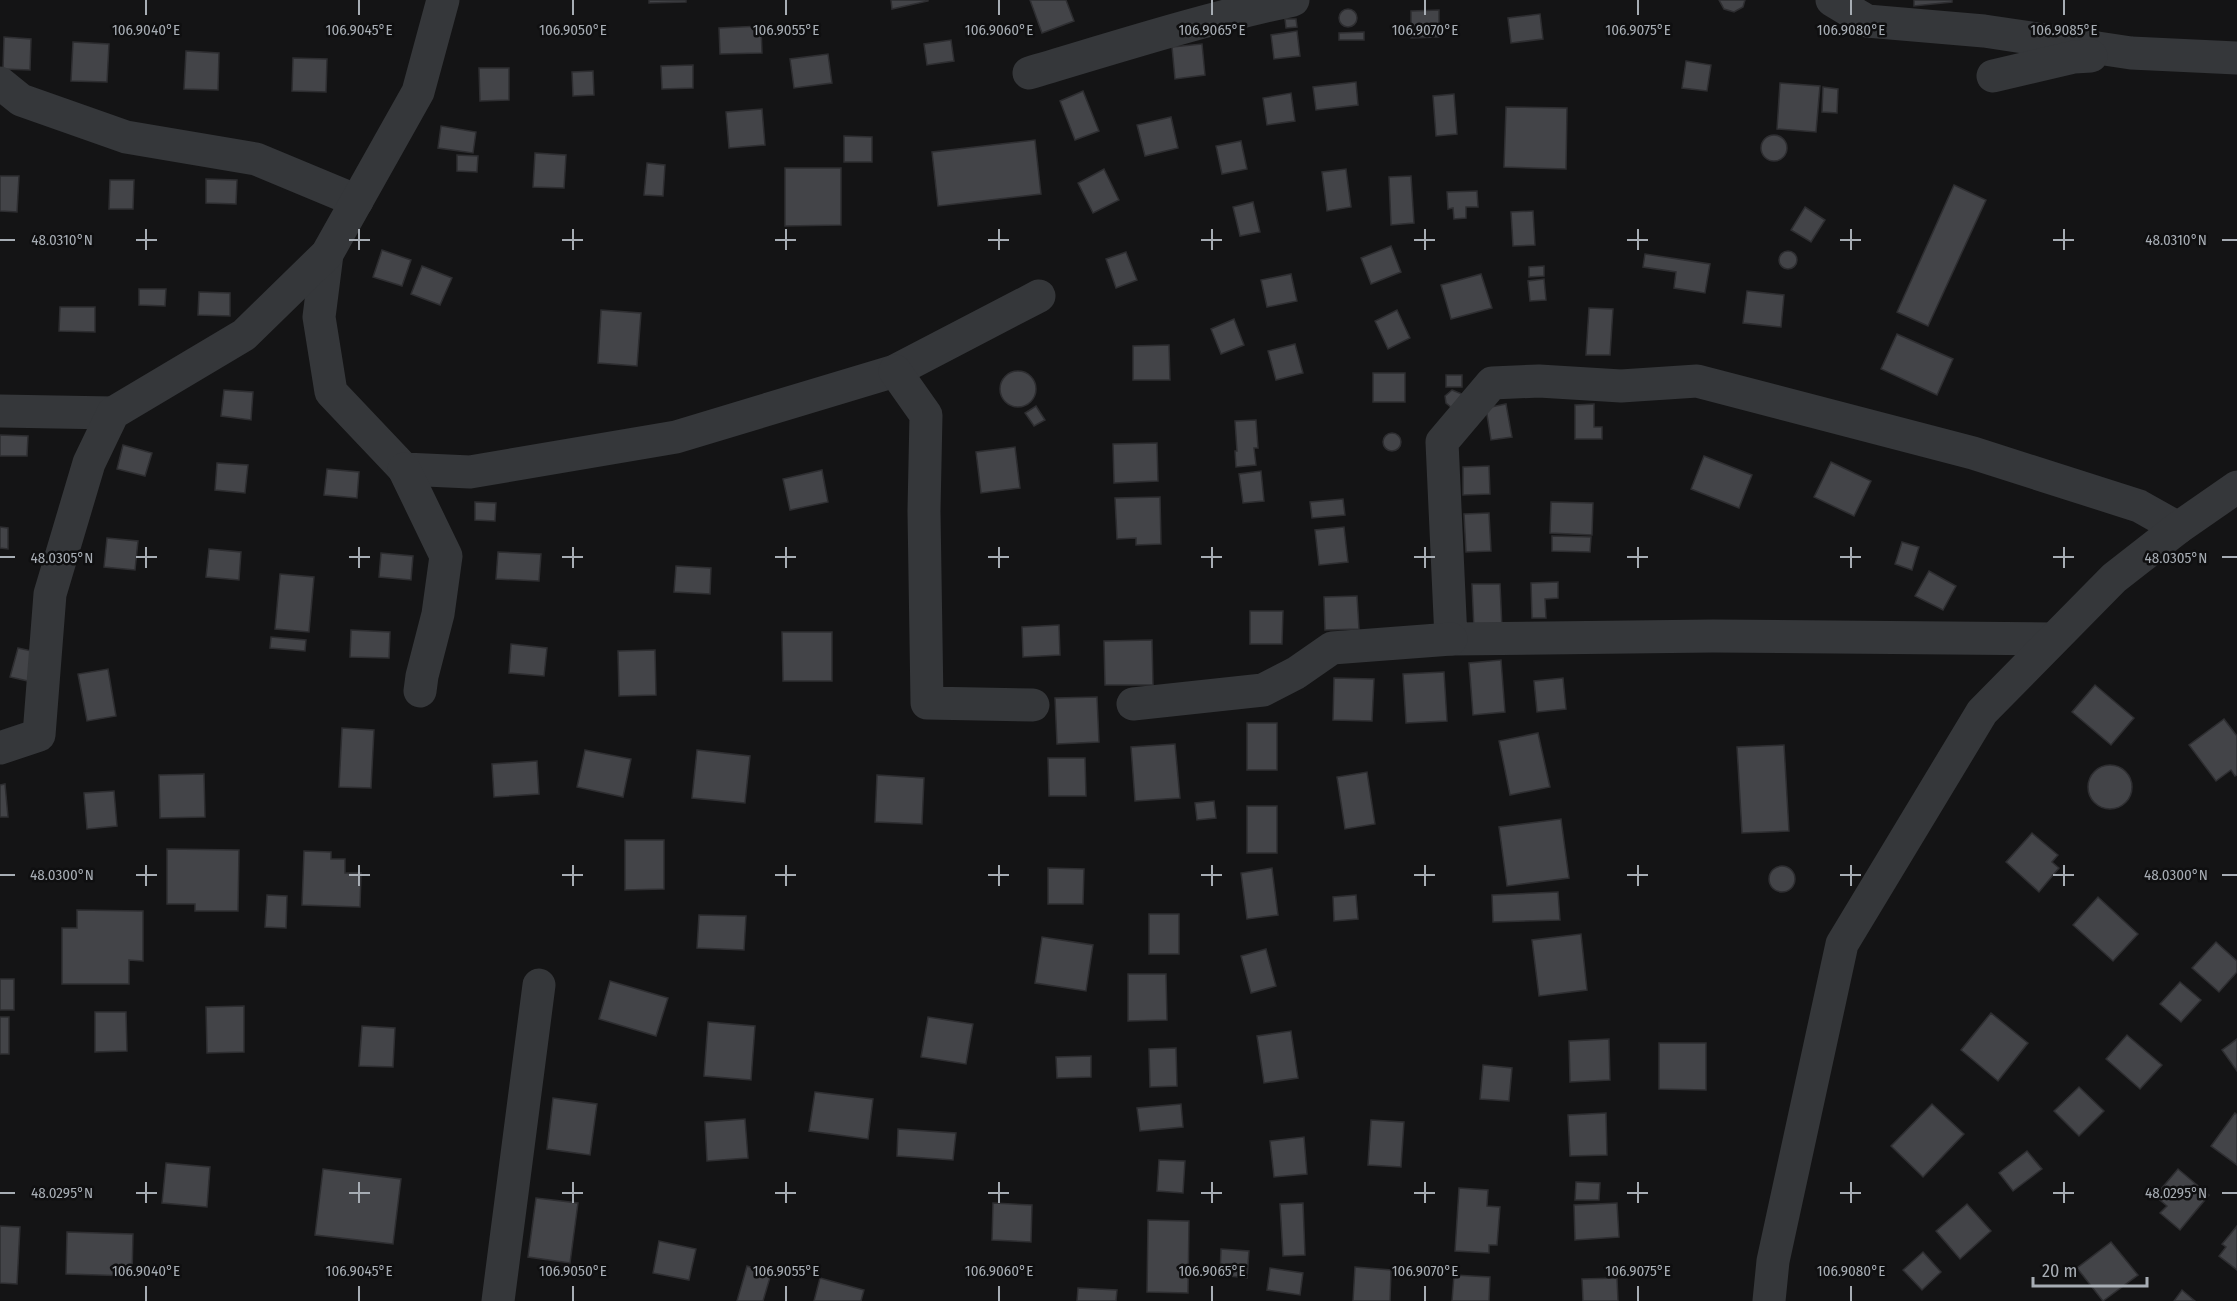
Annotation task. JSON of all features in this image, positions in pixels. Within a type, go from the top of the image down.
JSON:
[{"type":"street","points":[[0,411],[113,413],[244,334],[327,255],[418,92],[443,0]]},
{"type":"street","points":[[1029,74],[1151,36],[1293,0]]},
{"type":"street","points":[[1832,0],[1867,21],[1984,31],[2132,53],[2237,58]]},
{"type":"street","points":[[1993,76],[2074,57],[2132,53]]},
{"type":"street","points":[[0,83],[21,99],[126,137],[256,159],[357,201]]},
{"type":"street","points":[[327,255],[319,317],[331,392],[404,469],[446,556],[438,614],[420,691]]},
{"type":"street","points":[[404,469],[470,472],[676,437],[896,371],[1039,296]]},
{"type":"street","points":[[896,371],[926,415],[924,511],[927,703],[1033,705]]},
{"type":"street","points":[[1451,639],[1442,442],[1492,383],[1539,381],[1621,386],[1697,381],[1972,453],[2139,506],[2178,528]]},
{"type":"street","points":[[0,748],[39,735],[50,594],[88,463],[113,413]]},
{"type":"street","points":[[1769,1301],[1773,1261],[1842,944],[1982,712],[2114,578],[2178,528],[2234,495]]},
{"type":"street","points":[[1133,704],[1263,690],[1296,673],[1332,648],[1451,639],[1725,636],[2052,639]]},
{"type":"street","points":[[498,1301],[539,985]]},
{"type":"building","points":[[649,0],[686,0],[686,2],[649,3]]},
{"type":"building","points":[[891,0],[928,0],[928,1],[892,9]]},
{"type":"building","points":[[1030,0],[1066,0],[1074,21],[1042,33]]},
{"type":"building","points":[[1719,0],[1745,0],[1743,7],[1734,12],[1724,9]]},
{"type":"building","points":[[1914,0],[1952,0],[1952,2],[1914,6]]},
{"type":"building","points":[[1344,9],[1352,9],[1357,14],[1355,25],[1344,27],[1339,22],[1339,14]]},
{"type":"building","points":[[1439,10],[1439,37],[1411,38],[1411,11]]},
{"type":"building","points":[[1540,14],[1543,39],[1511,43],[1508,18]]},
{"type":"building","points":[[1285,19],[1296,19],[1297,27],[1286,28]]},
{"type":"building","points":[[761,26],[762,53],[720,54],[719,28]]},
{"type":"building","points":[[1297,31],[1300,56],[1274,59],[1271,35]]},
{"type":"building","points":[[1364,32],[1364,40],[1339,40],[1339,33]]},
{"type":"building","points":[[4,37],[31,39],[30,70],[3,69]]},
{"type":"building","points":[[951,40],[954,61],[927,65],[924,44]]},
{"type":"building","points":[[73,42],[109,44],[107,82],[71,81]]},
{"type":"building","points":[[1202,44],[1205,75],[1175,79],[1172,47]]},
{"type":"building","points":[[186,51],[219,53],[218,90],[184,89]]},
{"type":"building","points":[[828,54],[832,83],[794,88],[790,59]]},
{"type":"building","points":[[293,58],[327,59],[326,92],[292,91]]},
{"type":"building","points":[[1686,61],[1711,65],[1707,91],[1682,88]]},
{"type":"building","points":[[693,65],[693,88],[662,89],[661,66]]},
{"type":"building","points":[[479,68],[509,68],[509,100],[480,101]]},
{"type":"building","points":[[593,71],[594,95],[573,96],[572,72]]},
{"type":"building","points":[[1356,82],[1358,105],[1316,110],[1313,87]]},
{"type":"building","points":[[1780,83],[1820,86],[1816,132],[1777,129]]},
{"type":"building","points":[[1823,87],[1838,89],[1837,113],[1822,112]]},
{"type":"building","points":[[1083,91],[1099,131],[1075,140],[1060,101]]},
{"type":"building","points":[[1291,93],[1295,121],[1267,125],[1263,98]]},
{"type":"building","points":[[1454,94],[1457,134],[1436,136],[1433,96]]},
{"type":"building","points":[[1506,107],[1567,108],[1566,169],[1504,167]]},
{"type":"building","points":[[762,109],[765,145],[729,148],[726,112]]},
{"type":"building","points":[[1171,117],[1178,148],[1145,156],[1137,125]]},
{"type":"building","points":[[441,126],[476,132],[473,153],[438,148]]},
{"type":"building","points":[[1774,135],[1783,139],[1787,148],[1783,157],[1774,161],[1765,157],[1761,148],[1765,139]]},
{"type":"building","points":[[844,136],[872,137],[872,162],[844,162]]},
{"type":"building","points":[[1035,140],[1041,194],[938,206],[932,152]]},
{"type":"building","points":[[1241,141],[1247,169],[1222,174],[1216,146]]},
{"type":"building","points":[[535,153],[566,155],[564,188],[533,187]]},
{"type":"building","points":[[457,155],[478,156],[477,172],[457,171]]},
{"type":"building","points":[[647,163],[665,165],[663,196],[644,195]]},
{"type":"building","points":[[785,168],[841,168],[841,225],[785,226]]},
{"type":"building","points":[[1104,169],[1119,200],[1093,213],[1078,183]]},
{"type":"building","points":[[1346,169],[1351,207],[1327,211],[1322,172]]},
{"type":"building","points":[[0,176],[19,176],[17,212],[0,211]]},
{"type":"building","points":[[1411,176],[1414,223],[1391,225],[1389,177]]},
{"type":"building","points":[[206,179],[237,180],[236,204],[206,203]]},
{"type":"building","points":[[110,180],[134,180],[133,209],[109,209]]},
{"type":"building","points":[[1954,185],[1986,200],[1928,326],[1897,312]]},
{"type":"building","points":[[1477,191],[1478,207],[1466,207],[1466,218],[1454,219],[1453,208],[1448,209],[1447,192]]},
{"type":"building","points":[[1253,202],[1260,232],[1240,236],[1233,207]]},
{"type":"building","points":[[1805,207],[1825,220],[1811,242],[1791,230]]},
{"type":"building","points":[[1533,211],[1535,245],[1513,246],[1511,212]]},
{"type":"building","points":[[1391,246],[1401,272],[1371,284],[1361,258]]},
{"type":"building","points":[[382,250],[411,260],[402,286],[373,277]]},
{"type":"building","points":[[1788,251],[1794,254],[1797,260],[1794,266],[1788,269],[1782,266],[1779,260],[1782,254]]},
{"type":"building","points":[[1126,252],[1137,280],[1116,288],[1106,259]]},
{"type":"building","points":[[1645,254],[1710,264],[1705,293],[1674,288],[1676,272],[1643,267]]},
{"type":"building","points":[[422,266],[452,278],[440,305],[411,294]]},
{"type":"building","points":[[1544,266],[1544,276],[1529,277],[1529,267]]},
{"type":"building","points":[[1291,274],[1297,301],[1267,307],[1261,280]]},
{"type":"building","points":[[1481,274],[1492,308],[1451,319],[1441,285]]},
{"type":"building","points":[[1544,279],[1546,300],[1530,301],[1528,281]]},
{"type":"building","points":[[139,289],[166,289],[165,306],[139,305]]},
{"type":"building","points":[[1747,291],[1784,295],[1781,327],[1743,323]]},
{"type":"building","points":[[199,292],[230,293],[230,316],[198,315]]},
{"type":"building","points":[[60,307],[95,307],[95,332],[59,331]]},
{"type":"building","points":[[1589,308],[1613,309],[1610,355],[1586,355]]},
{"type":"building","points":[[601,310],[641,313],[637,366],[598,363]]},
{"type":"building","points":[[1397,310],[1410,338],[1388,349],[1375,321]]},
{"type":"building","points":[[1234,319],[1244,345],[1221,354],[1211,329]]},
{"type":"building","points":[[1897,334],[1953,359],[1937,395],[1881,369]]},
{"type":"building","points":[[1295,344],[1303,373],[1276,380],[1268,351]]},
{"type":"building","points":[[1169,345],[1170,380],[1133,380],[1133,346]]},
{"type":"building","points":[[1018,371],[1031,376],[1036,389],[1031,402],[1018,407],[1005,402],[1000,389],[1005,376]]},
{"type":"building","points":[[1373,373],[1405,373],[1405,402],[1373,402]]},
{"type":"building","points":[[1446,375],[1462,375],[1462,387],[1446,387]]},
{"type":"building","points":[[224,390],[253,392],[251,420],[221,416]]},
{"type":"building","points":[[1452,390],[1462,394],[1452,408],[1446,403],[1445,396]]},
{"type":"building","points":[[1506,404],[1512,437],[1491,440],[1486,408]]},
{"type":"building","points":[[1594,404],[1594,427],[1602,427],[1602,439],[1575,439],[1575,405]]},
{"type":"building","points":[[1036,406],[1045,420],[1034,426],[1025,413]]},
{"type":"building","points":[[1256,420],[1258,448],[1254,448],[1256,465],[1236,467],[1235,421]]},
{"type":"building","points":[[1392,433],[1398,436],[1401,442],[1398,448],[1392,451],[1386,448],[1383,442],[1386,436]]},
{"type":"building","points":[[0,435],[28,436],[27,456],[0,456]]},
{"type":"building","points":[[1157,443],[1158,481],[1114,483],[1113,444]]},
{"type":"building","points":[[123,445],[152,453],[145,476],[117,469]]},
{"type":"building","points":[[1015,447],[1020,488],[981,493],[976,452]]},
{"type":"building","points":[[1704,456],[1752,475],[1739,508],[1691,489]]},
{"type":"building","points":[[1831,462],[1871,481],[1854,516],[1814,497]]},
{"type":"building","points":[[217,463],[248,465],[245,493],[215,490]]},
{"type":"building","points":[[1489,466],[1490,494],[1463,495],[1463,467]]},
{"type":"building","points":[[327,469],[359,472],[357,498],[324,495]]},
{"type":"building","points":[[822,470],[828,502],[790,510],[783,479]]},
{"type":"building","points":[[1261,471],[1264,501],[1243,503],[1239,474]]},
{"type":"building","points":[[1160,497],[1161,544],[1136,545],[1136,538],[1117,539],[1115,498]]},
{"type":"building","points":[[1343,499],[1345,515],[1312,518],[1310,502]]},
{"type":"building","points":[[475,502],[496,503],[495,521],[475,520]]},
{"type":"building","points":[[1551,502],[1593,503],[1592,535],[1550,533]]},
{"type":"building","points":[[1489,513],[1491,551],[1466,552],[1464,514]]},
{"type":"building","points":[[0,527],[8,528],[8,549],[0,548]]},
{"type":"building","points":[[1344,527],[1348,562],[1319,565],[1315,530]]},
{"type":"building","points":[[1552,536],[1591,537],[1590,552],[1552,551]]},
{"type":"building","points":[[107,538],[138,541],[135,570],[104,567]]},
{"type":"building","points":[[1902,542],[1919,547],[1912,570],[1895,564]]},
{"type":"building","points":[[209,549],[241,552],[239,580],[206,577]]},
{"type":"building","points":[[498,552],[541,554],[539,581],[496,579]]},
{"type":"building","points":[[381,553],[413,556],[411,580],[379,577]]},
{"type":"building","points":[[676,566],[711,568],[710,594],[674,592]]},
{"type":"building","points":[[1929,571],[1956,586],[1943,610],[1915,596]]},
{"type":"building","points":[[280,574],[314,577],[309,632],[275,629]]},
{"type":"building","points":[[1558,582],[1558,598],[1545,599],[1546,618],[1532,618],[1531,583]]},
{"type":"building","points":[[1472,584],[1500,584],[1502,629],[1474,630]]},
{"type":"building","points":[[1357,596],[1359,629],[1325,630],[1324,597]]},
{"type":"building","points":[[1250,611],[1283,611],[1282,644],[1250,644]]},
{"type":"building","points":[[1059,625],[1060,655],[1023,657],[1022,627]]},
{"type":"building","points":[[351,630],[390,632],[389,658],[350,657]]},
{"type":"building","points":[[782,632],[832,632],[832,681],[783,681]]},
{"type":"building","points":[[271,637],[306,640],[305,651],[270,648]]},
{"type":"building","points":[[1152,640],[1153,685],[1105,685],[1104,641]]},
{"type":"building","points":[[511,644],[547,648],[544,676],[509,673]]},
{"type":"building","points":[[18,648],[36,652],[28,681],[10,677]]},
{"type":"building","points":[[655,650],[656,695],[619,696],[618,651]]},
{"type":"building","points":[[1501,660],[1505,712],[1473,715],[1469,663]]},
{"type":"building","points":[[108,669],[116,716],[87,721],[78,674]]},
{"type":"building","points":[[1444,672],[1447,721],[1406,723],[1403,674]]},
{"type":"building","points":[[1334,678],[1374,679],[1372,721],[1333,720]]},
{"type":"building","points":[[1563,678],[1566,709],[1537,712],[1534,681]]},
{"type":"building","points":[[2095,685],[2134,718],[2111,745],[2072,712]]},
{"type":"building","points":[[1097,697],[1099,742],[1057,744],[1055,698]]},
{"type":"building","points":[[2224,719],[2237,736],[2237,775],[2235,776],[2231,770],[2216,781],[2189,745]]},
{"type":"building","points":[[1247,723],[1277,723],[1277,770],[1247,770]]},
{"type":"building","points":[[342,728],[374,730],[371,788],[339,787]]},
{"type":"building","points":[[1538,733],[1550,787],[1510,795],[1499,741]]},
{"type":"building","points":[[1175,744],[1180,798],[1135,801],[1131,747]]},
{"type":"building","points":[[1784,745],[1789,831],[1742,833],[1737,747]]},
{"type":"building","points":[[585,750],[631,759],[623,797],[577,787]]},
{"type":"building","points":[[697,750],[750,756],[745,803],[692,798]]},
{"type":"building","points":[[1048,758],[1085,758],[1086,796],[1049,796]]},
{"type":"building","points":[[537,761],[539,794],[494,797],[492,764]]},
{"type":"building","points":[[2110,765],[2126,771],[2132,787],[2126,803],[2110,809],[2094,803],[2088,787],[2094,771]]},
{"type":"building","points":[[1367,772],[1375,824],[1345,829],[1337,777]]},
{"type":"building","points":[[204,774],[205,817],[160,818],[159,775]]},
{"type":"building","points":[[877,775],[924,778],[922,824],[875,822]]},
{"type":"building","points":[[5,784],[8,817],[0,817],[0,785]]},
{"type":"building","points":[[114,791],[117,826],[87,829],[84,793]]},
{"type":"building","points":[[1214,801],[1216,818],[1197,820],[1195,803]]},
{"type":"building","points":[[1247,806],[1277,806],[1277,853],[1247,853]]},
{"type":"building","points":[[1561,819],[1569,878],[1507,886],[1499,827]]},
{"type":"building","points":[[2032,833],[2058,855],[2052,862],[2059,868],[2039,892],[2006,862]]},
{"type":"building","points":[[625,840],[664,840],[664,889],[625,890]]},
{"type":"building","points":[[167,849],[239,850],[238,911],[195,911],[195,904],[167,904]]},
{"type":"building","points":[[304,851],[331,852],[331,859],[345,859],[345,873],[361,873],[360,907],[302,905]]},
{"type":"building","points":[[1782,866],[1791,870],[1795,879],[1791,888],[1782,892],[1773,888],[1769,879],[1773,870]]},
{"type":"building","points":[[1048,868],[1084,869],[1083,904],[1048,904]]},
{"type":"building","points":[[1272,868],[1278,915],[1247,919],[1241,873]]},
{"type":"building","points":[[1558,892],[1560,920],[1493,922],[1492,895]]},
{"type":"building","points":[[267,895],[287,896],[286,928],[265,927]]},
{"type":"building","points":[[1356,895],[1358,919],[1334,921],[1333,897]]},
{"type":"building","points":[[2098,897],[2138,934],[2113,961],[2073,925]]},
{"type":"building","points":[[77,910],[143,911],[143,961],[129,960],[129,984],[62,984],[62,928],[77,928]]},
{"type":"building","points":[[1149,914],[1179,914],[1179,954],[1149,954]]},
{"type":"building","points":[[699,915],[746,916],[744,950],[697,948]]},
{"type":"building","points":[[1581,934],[1587,990],[1539,996],[1532,940]]},
{"type":"building","points":[[1042,937],[1093,945],[1086,991],[1035,983]]},
{"type":"building","points":[[2216,942],[2237,961],[2237,972],[2219,992],[2192,968]]},
{"type":"building","points":[[1266,949],[1276,986],[1251,993],[1241,956]]},
{"type":"building","points":[[1128,974],[1166,974],[1167,1020],[1128,1021]]},
{"type":"building","points":[[0,979],[14,979],[14,1010],[0,1010]]},
{"type":"building","points":[[610,981],[668,998],[656,1036],[599,1019]]},
{"type":"building","points":[[2180,982],[2201,1000],[2181,1022],[2160,1004]]},
{"type":"building","points":[[244,1006],[244,1052],[207,1053],[206,1007]]},
{"type":"building","points":[[95,1012],[126,1012],[127,1051],[95,1052]]},
{"type":"building","points":[[1991,1013],[2028,1043],[1998,1081],[1961,1050]]},
{"type":"building","points":[[0,1017],[9,1017],[9,1054],[0,1054]]},
{"type":"building","points":[[928,1017],[973,1024],[966,1064],[921,1057]]},
{"type":"building","points":[[708,1022],[755,1026],[751,1080],[704,1076]]},
{"type":"building","points":[[362,1026],[395,1028],[393,1067],[359,1066]]},
{"type":"building","points":[[1291,1031],[1298,1078],[1264,1083],[1257,1036]]},
{"type":"building","points":[[2127,1035],[2162,1065],[2140,1089],[2106,1059]]},
{"type":"building","points":[[1609,1039],[1610,1080],[1570,1082],[1569,1041]]},
{"type":"building","points":[[2237,1039],[2237,1071],[2222,1050]]},
{"type":"building","points":[[1659,1043],[1706,1043],[1706,1090],[1659,1089]]},
{"type":"building","points":[[1176,1048],[1177,1086],[1150,1087],[1149,1049]]},
{"type":"building","points":[[1091,1056],[1091,1077],[1057,1078],[1056,1057]]},
{"type":"building","points":[[1483,1065],[1512,1068],[1509,1101],[1480,1099]]},
{"type":"building","points":[[2079,1087],[2104,1111],[2079,1136],[2054,1111]]},
{"type":"building","points":[[815,1092],[873,1099],[868,1139],[809,1131]]},
{"type":"building","points":[[553,1098],[597,1104],[590,1155],[547,1149]]},
{"type":"building","points":[[1181,1104],[1183,1127],[1140,1131],[1137,1108]]},
{"type":"building","points":[[1932,1104],[1964,1134],[1923,1177],[1891,1146]]},
{"type":"building","points":[[1606,1113],[1607,1155],[1570,1156],[1568,1115]]},
{"type":"building","points":[[2235,1113],[2237,1115],[2237,1165],[2211,1146]]},
{"type":"building","points":[[745,1119],[748,1158],[707,1161],[705,1122]]},
{"type":"building","points":[[1371,1120],[1404,1122],[1401,1167],[1368,1165]]},
{"type":"building","points":[[898,1129],[956,1133],[953,1160],[897,1156]]},
{"type":"building","points":[[1304,1137],[1307,1174],[1274,1177],[1270,1141]]},
{"type":"building","points":[[2027,1151],[2042,1169],[2013,1191],[1999,1173]]},
{"type":"building","points":[[1159,1160],[1185,1161],[1183,1193],[1157,1191]]},
{"type":"building","points":[[166,1163],[210,1167],[207,1207],[162,1203]]},
{"type":"building","points":[[323,1169],[401,1179],[393,1244],[315,1235]]},
{"type":"building","points":[[2178,1169],[2209,1195],[2180,1230],[2160,1213],[2167,1206],[2155,1196]]},
{"type":"building","points":[[1576,1182],[1600,1183],[1599,1200],[1575,1200]]},
{"type":"building","points":[[1459,1188],[1488,1190],[1487,1206],[1500,1207],[1497,1245],[1489,1245],[1489,1253],[1455,1251]]},
{"type":"building","points":[[536,1198],[578,1203],[570,1263],[528,1257]]},
{"type":"building","points":[[993,1203],[1032,1205],[1031,1242],[992,1240]]},
{"type":"building","points":[[1303,1203],[1305,1255],[1283,1256],[1280,1204]]},
{"type":"building","points":[[1617,1203],[1619,1237],[1575,1240],[1574,1205]]},
{"type":"building","points":[[1967,1204],[1991,1231],[1960,1259],[1936,1231]]},
{"type":"building","points":[[1148,1220],[1189,1221],[1188,1293],[1147,1292]]},
{"type":"building","points":[[0,1226],[20,1227],[17,1284],[0,1283]]},
{"type":"building","points":[[2237,1226],[2237,1270],[2219,1256],[2226,1247],[2222,1244]]},
{"type":"building","points":[[67,1232],[133,1234],[132,1276],[66,1274]]},
{"type":"building","points":[[659,1241],[696,1249],[689,1280],[653,1273]]},
{"type":"building","points":[[2111,1242],[2138,1275],[2103,1301],[2077,1268]]},
{"type":"building","points":[[1221,1249],[1249,1251],[1247,1278],[1220,1275]]},
{"type":"building","points":[[1923,1252],[1941,1272],[1922,1290],[1903,1270]]},
{"type":"building","points":[[747,1266],[771,1274],[763,1301],[737,1301]]},
{"type":"building","points":[[1355,1267],[1391,1270],[1390,1301],[1353,1301]]},
{"type":"building","points":[[1270,1268],[1303,1273],[1300,1295],[1267,1290]]},
{"type":"building","points":[[1454,1275],[1490,1277],[1489,1301],[1452,1301]]},
{"type":"building","points":[[820,1278],[864,1290],[861,1301],[814,1301]]},
{"type":"building","points":[[1617,1278],[1618,1301],[1583,1301],[1582,1279]]},
{"type":"building","points":[[1078,1288],[1117,1290],[1116,1301],[1077,1301]]},
{"type":"building","points":[[2182,1290],[2195,1301],[2174,1301]]}]
